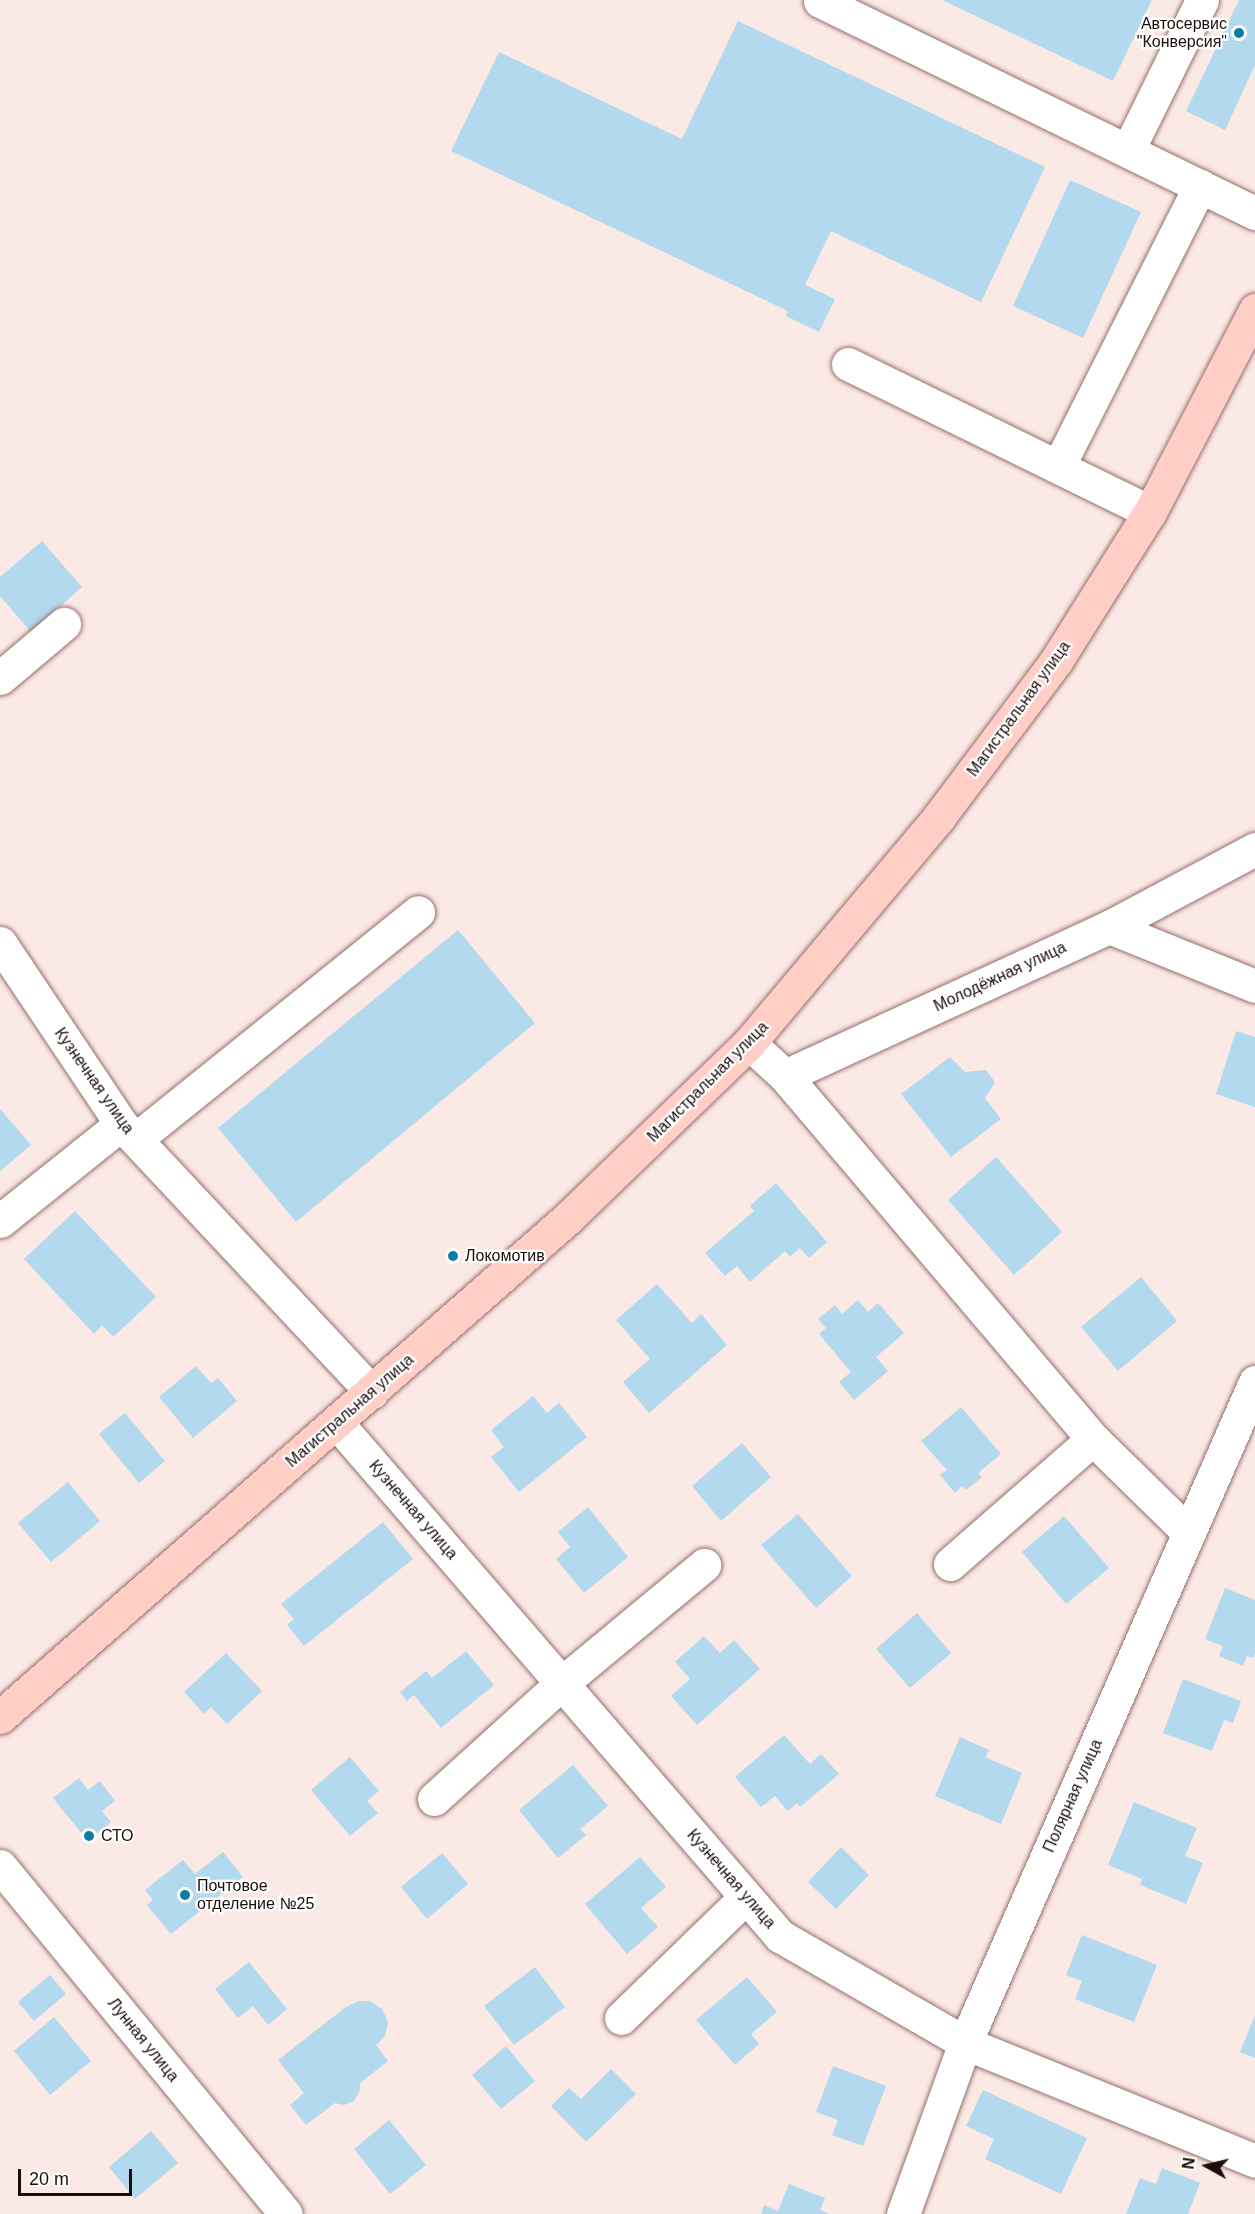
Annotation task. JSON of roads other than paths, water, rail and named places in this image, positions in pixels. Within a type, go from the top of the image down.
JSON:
[{"type":"main road","name":"Магистральная улица","points":[[0,1717],[568,1218],[749,1043],[939,818],[1056,661],[1150,512],[1255,310]]},
{"type":"street","points":[[1128,150],[1202,0]]},
{"type":"street","points":[[820,1],[1255,213]]},
{"type":"street","points":[[1058,467],[1200,186]]},
{"type":"street","points":[[848,364],[1150,512]]},
{"type":"street","points":[[0,678],[64,624]]},
{"type":"street","name":"Молодёжная улица","points":[[785,1076],[1109,927],[1255,849]]},
{"type":"street","points":[[0,1221],[128,1132],[418,912]]},
{"type":"street","points":[[1109,927],[1255,986]]},
{"type":"street","name":"Кузнечная улица","points":[[0,943],[128,1132],[372,1392]]},
{"type":"street","points":[[749,1043],[785,1076],[1093,1439],[1189,1533]]},
{"type":"street","name":"Полярная улица","points":[[903,2214],[964,2043],[1255,1382]]},
{"type":"street","name":"Кузнечная улица","points":[[337,1422],[780,1936],[964,2043],[1255,2161]]},
{"type":"street","points":[[950,1564],[1093,1439]]},
{"type":"street","points":[[434,1799],[562,1683],[704,1565]]},
{"type":"street","name":"Лунная улица","points":[[0,1866],[286,2214]]},
{"type":"street","points":[[621,2018],[746,1897]]},
{"type":"place","name":"Автосервис \"Конверсия\"","points":[[1239,33]]},
{"type":"place","name":"Локомотив","points":[[453,1256]]},
{"type":"place","name":"СТО","points":[[89,1836]]},
{"type":"place","name":"Почтовое отделение №25","points":[[185,1895]]}]
